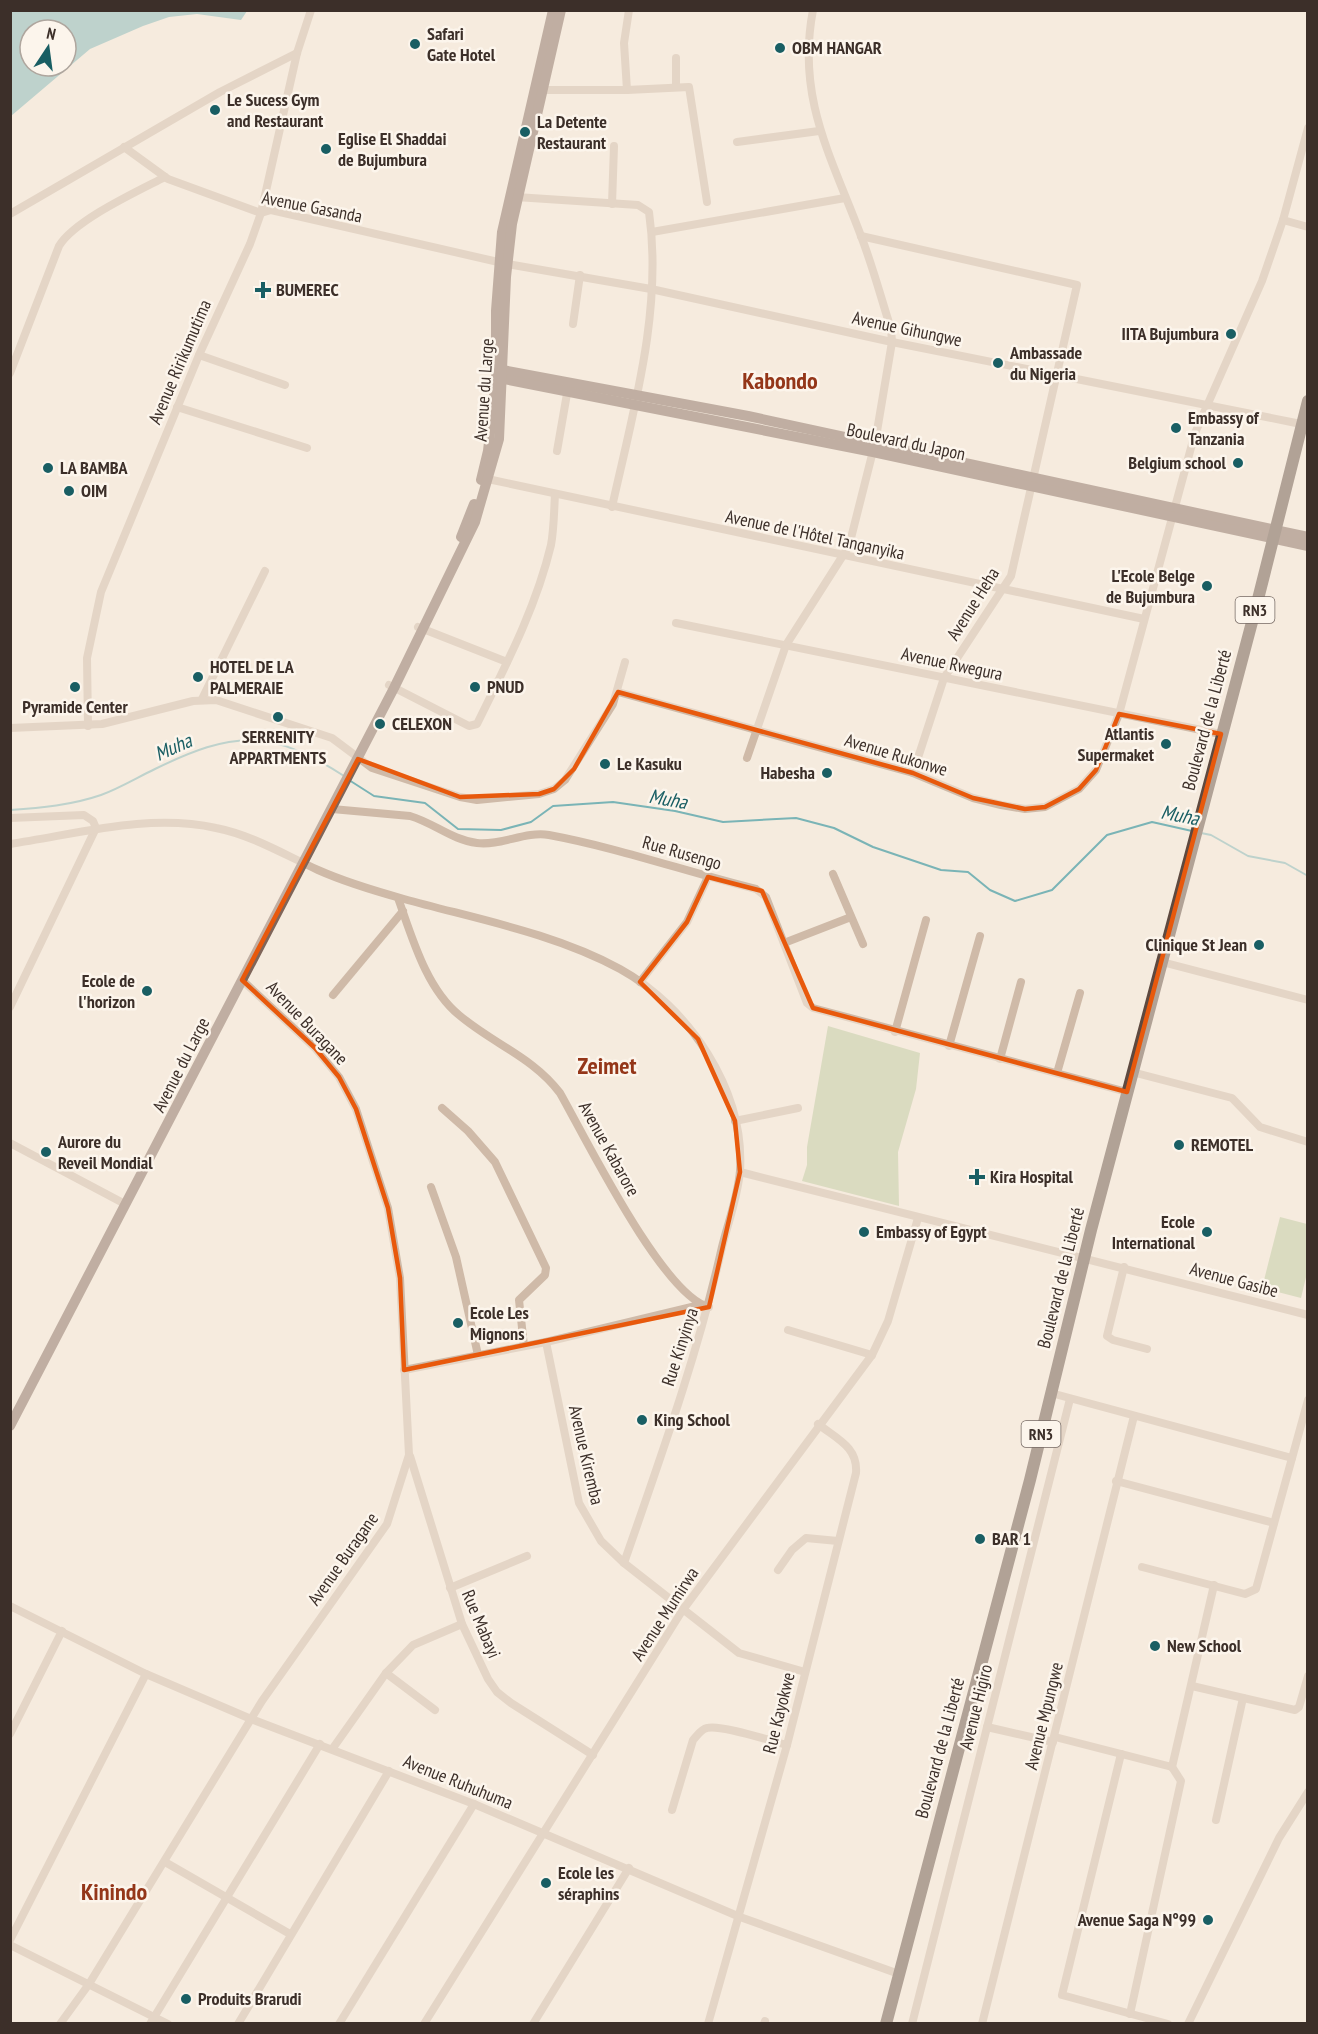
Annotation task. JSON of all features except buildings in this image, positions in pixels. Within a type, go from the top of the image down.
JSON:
[{"type":"highway","name":"Boulevard de la Liberté","points":[[886,2024],[1052,1393],[1083,1259],[1275,534],[1308,401]]},
{"type":"main road","name":"Avenue du Large","points":[[10,1426],[332,809],[348,771],[464,546],[485,479],[500,374],[503,263],[513,196],[553,10]]},
{"type":"main road","name":"Avenue du Large","points":[[537,90],[561,10]]},
{"type":"main road","name":"Boulevard du Japon","points":[[500,374],[568,385],[874,447],[1275,534],[1308,537]]},
{"type":"main road","name":"Boulevard du Japon","points":[[1275,534],[1308,546]]},
{"type":"main road","name":"Avenue du Large","points":[[312,845],[320,820],[341,786]]},
{"type":"street","name":"Avenue Ririkumutima","points":[[88,726],[87,658],[92,624],[101,592],[199,355],[250,244],[261,213],[297,53],[311,10]]},
{"type":"street","points":[[627,90],[624,43],[629,10]]},
{"type":"street","points":[[747,758],[786,645],[845,556],[874,447],[892,342],[891,329],[861,236],[819,131],[808,66],[813,10]]},
{"type":"street","points":[[10,214],[124,147],[267,67],[297,53]]},
{"type":"street","points":[[676,58],[676,87]]},
{"type":"street","points":[[537,90],[689,87],[707,202]]},
{"type":"street","name":"Avenue Rukonwe","points":[[618,692],[913,773],[973,798],[1001,805],[1025,809],[1045,807],[1079,789],[1096,770],[1119,714],[1172,512],[1205,405],[1254,301],[1283,220],[1308,128]]},
{"type":"street","points":[[737,142],[819,131]]},
{"type":"street","points":[[612,204],[614,146]]},
{"type":"street","name":"Avenue Gasanda","points":[[124,147],[165,177],[242,208],[261,213],[271,210],[503,263]]},
{"type":"street","points":[[10,373],[64,237],[107,208],[165,177]]},
{"type":"street","points":[[513,196],[644,207],[649,212],[652,232],[651,289],[636,399],[612,507]]},
{"type":"street","points":[[652,232],[845,198]]},
{"type":"street","points":[[1283,220],[1308,227]]},
{"type":"street","name":"Avenue Heha","points":[[861,236],[1077,285],[1011,576],[1004,590],[944,678],[913,773]]},
{"type":"street","name":"Avenue Gihungwe","points":[[503,263],[651,289],[892,342],[1301,424]]},
{"type":"street","points":[[573,324],[580,275]]},
{"type":"street","points":[[199,355],[285,385]]},
{"type":"street","points":[[557,451],[568,385]]},
{"type":"street","points":[[177,407],[308,448]]},
{"type":"street","name":"Avenue de l'Hôtel Tanganyika","points":[[485,479],[1144,619]]},
{"type":"street","points":[[391,687],[473,727],[477,724],[507,662],[549,553],[555,494]]},
{"type":"street","points":[[202,699],[265,572]]},
{"type":"street","name":"Avenue Rwegura","points":[[676,623],[1221,734]]},
{"type":"street","points":[[421,628],[507,662]]},
{"type":"street","points":[[10,728],[88,726],[202,699],[229,703],[332,738],[372,768],[460,797],[477,800],[539,794],[554,789],[574,769],[618,692],[626,662]]},
{"type":"street","name":"Rue Rusengo","points":[[332,809],[410,816],[422,819],[450,836],[479,843],[547,835],[635,855],[762,891],[807,1003],[813,1008],[895,1032],[1127,1092]]},
{"type":"street","points":[[10,818],[84,815],[93,821],[96,828],[10,1007]]},
{"type":"street","name":"Rue Kinyinya","points":[[10,844],[96,828],[133,825],[216,828],[264,844],[340,879],[585,952],[640,982],[681,1018],[698,1039],[712,1062],[735,1121],[740,1172],[705,1306],[624,1563]]},
{"type":"street","points":[[833,874],[863,944]]},
{"type":"street","points":[[640,982],[687,922],[708,877]]},
{"type":"street","name":"Avenue Kabarore","points":[[398,898],[429,975],[445,1002],[459,1015],[530,1061],[548,1077],[560,1093],[644,1241],[669,1274],[705,1306]]},
{"type":"street","points":[[333,995],[403,911]]},
{"type":"street","points":[[783,943],[851,917]]},
{"type":"street","points":[[895,1032],[926,920]]},
{"type":"street","points":[[948,1046],[980,936]]},
{"type":"street","points":[[1162,962],[1308,1000]]},
{"type":"street","name":"Avenue Buragane","points":[[60,2024],[89,1984],[251,1719],[310,1631],[387,1524],[395,1507],[409,1455],[400,1278],[388,1208],[356,1109],[339,1077],[315,1048],[243,980]]},
{"type":"street","points":[[1000,1059],[1021,982]]},
{"type":"street","points":[[1057,1073],[1080,993]]},
{"type":"street","points":[[1132,1072],[1232,1098],[1260,1127],[1308,1142]]},
{"type":"street","points":[[442,1108],[468,1131],[495,1162],[546,1268],[544,1275],[519,1300],[524,1346]]},
{"type":"street","points":[[735,1121],[798,1108]]},
{"type":"street","points":[[10,1143],[125,1204]]},
{"type":"street","name":"Avenue Gasibe","points":[[740,1172],[1308,1315]]},
{"type":"street","points":[[431,1187],[456,1257],[478,1355]]},
{"type":"street","name":"Avenue Mumirwa","points":[[424,2024],[682,1611],[818,1424],[872,1355],[888,1321],[918,1218]]},
{"type":"street","points":[[1124,1267],[1107,1336],[1113,1340],[1147,1349]]},
{"type":"street","points":[[404,1370],[546,1342],[705,1306]]},
{"type":"street","points":[[788,1330],[872,1355]]},
{"type":"street","name":"Avenue Kiremba","points":[[546,1342],[579,1503],[602,1541],[624,1563],[682,1611],[739,1653],[805,1672]]},
{"type":"street","points":[[1052,1393],[1292,1458]]},
{"type":"street","name":"Avenue Higiro","points":[[912,2024],[1070,1399]]},
{"type":"street","points":[[1142,1567],[1245,1594],[1256,1589],[1308,1400]]},
{"type":"street","name":"Avenue Mpungwe","points":[[982,2024],[1134,1416]]},
{"type":"street","name":"Rue Kayokwe","points":[[708,2024],[787,1745],[856,1473],[856,1456],[818,1424]]},
{"type":"street","name":"Rue Mabayi","points":[[409,1455],[462,1624],[497,1692],[528,1715],[593,1755]]},
{"type":"street","points":[[1116,1481],[1274,1523]]},
{"type":"street","points":[[778,1570],[792,1550],[806,1538],[838,1541]]},
{"type":"street","points":[[450,1588],[527,1556]]},
{"type":"street","points":[[1172,1767],[1214,1586]]},
{"type":"street","name":"Avenue Ruhuhuma","points":[[10,1606],[146,1674],[251,1719],[333,1748],[474,1804],[740,1917],[899,1974]]},
{"type":"street","points":[[333,1748],[386,1673],[413,1646],[432,1635],[462,1624]]},
{"type":"street","points":[[10,1734],[62,1631]]},
{"type":"street","points":[[386,1673],[435,1710]]},
{"type":"street","points":[[10,1940],[146,1674]]},
{"type":"street","points":[[1192,1686],[1295,1710],[1299,1707],[1308,1676]]},
{"type":"street","points":[[1216,1820],[1243,1698]]},
{"type":"street","points":[[987,1727],[1054,1739],[1172,1767],[1181,1781],[1130,2014]]},
{"type":"street","points":[[672,1810],[693,1740],[701,1731],[713,1728],[787,1745]]},
{"type":"street","points":[[152,2020],[320,1744]]},
{"type":"street","points":[[1121,1754],[1062,1995],[1168,2024]]},
{"type":"street","points":[[238,2024],[389,1771]]},
{"type":"street","points":[[1188,2024],[1279,1838],[1308,1792]]},
{"type":"street","points":[[339,2024],[474,1804]]},
{"type":"street","points":[[165,1862],[290,1934]]},
{"type":"street","points":[[533,2024],[629,1868]]},
{"type":"street","points":[[10,1945],[89,1984],[152,2020],[168,2024]]},
{"type":"highlighted area","points":[[618,692],[913,773],[973,798],[1025,809],[1045,807],[1079,789],[1096,770],[1119,714],[1221,734],[1127,1092],[813,1008],[762,891],[708,877],[687,922],[640,982],[698,1039],[735,1121],[740,1172],[709,1307],[404,1370],[400,1278],[388,1208],[356,1109],[339,1077],[315,1048],[242,980],[358,759],[460,797],[539,794],[554,789],[574,769]]},
{"type":"green space","points":[[828,1026],[920,1053],[916,1089],[898,1152],[899,1206],[802,1181],[807,1165],[807,1147]]},
{"type":"green space","points":[[1280,1217],[1307,1224],[1307,1273],[1301,1298],[1262,1288]]},
{"type":"water","points":[[11,10],[247,10],[241,20],[197,14],[169,17],[90,49],[78,59],[78,18],[18,18],[18,78],[56,78],[11,116]]},
{"type":"waterway","name":"Muha","points":[[10,810],[56,806],[101,795],[182,756],[230,742],[251,740],[294,749],[344,776]]},
{"type":"waterway","name":"Muha","points":[[349,780],[374,796],[425,803],[458,829],[501,830],[531,822],[553,806],[613,802],[675,811],[723,822],[796,818],[834,828],[873,847],[941,870],[968,872],[990,890],[1015,901],[1052,890],[1107,835],[1152,822],[1192,831]]},
{"type":"waterway","name":"Muha","points":[[1201,833],[1211,835],[1248,856],[1285,863],[1308,876]]},
{"type":"place","name":"Safari Gate Hotel","points":[[415,44]]},
{"type":"place","name":"OBM HANGAR","points":[[780,48]]},
{"type":"place","name":"Le Sucess Gym and Restaurant","points":[[215,110]]},
{"type":"place","name":"La Detente Restaurant","points":[[525,132]]},
{"type":"place","name":"Eglise El Shaddai de Bujumbura","points":[[326,149]]},
{"type":"place","name":"BUMEREC","points":[[263,290]]},
{"type":"place","name":"IITA Bujumbura","points":[[1231,334]]},
{"type":"place","name":"Ambassade du Nigeria","points":[[998,363]]},
{"type":"place","name":"Embassy of Tanzania","points":[[1176,428]]},
{"type":"place","name":"Belgium school","points":[[1238,463]]},
{"type":"place","name":"LA BAMBA","points":[[48,468]]},
{"type":"place","name":"OIM","points":[[69,491]]},
{"type":"place","name":"L'Ecole Belge de Bujumbura","points":[[1207,586]]},
{"type":"place","name":"HOTEL DE LA PALMERAIE","points":[[198,677]]},
{"type":"place","name":"Pyramide Center","points":[[75,687]]},
{"type":"place","name":"PNUD","points":[[475,687]]},
{"type":"place","name":"SERRENITY APPARTMENTS","points":[[278,717]]},
{"type":"place","name":"CELEXON","points":[[380,724]]},
{"type":"place","name":"Atlantis Supermaket","points":[[1166,744]]},
{"type":"place","name":"Le Kasuku","points":[[605,764]]},
{"type":"place","name":"Habesha","points":[[827,773]]},
{"type":"place","name":"Clinique St Jean","points":[[1259,945]]},
{"type":"place","name":"Ecole de l'horizon","points":[[147,991]]},
{"type":"place","name":"REMOTEL","points":[[1179,1145]]},
{"type":"place","name":"Aurore du Reveil Mondial","points":[[46,1152]]},
{"type":"place","name":"Kira Hospital","points":[[977,1177]]},
{"type":"place","name":"Embassy of Egypt","points":[[864,1232]]},
{"type":"place","name":"Ecole International","points":[[1207,1232]]},
{"type":"place","name":"Ecole Les Mignons","points":[[458,1323]]},
{"type":"place","name":"King School","points":[[642,1420]]},
{"type":"place","name":"BAR 1","points":[[980,1539]]},
{"type":"place","name":"New School","points":[[1155,1646]]},
{"type":"place","name":"Ecole les séraphins","points":[[546,1883]]},
{"type":"place","name":"Avenue Saga N°99","points":[[1208,1920]]},
{"type":"place","name":"Produits Brarudi","points":[[186,1999]]},
{"type":"district","name":"Kabondo","points":[[780,381]]},
{"type":"district","name":"Zeimet","points":[[607,1066]]},
{"type":"district","name":"Kinindo","points":[[114,1892]]}]
